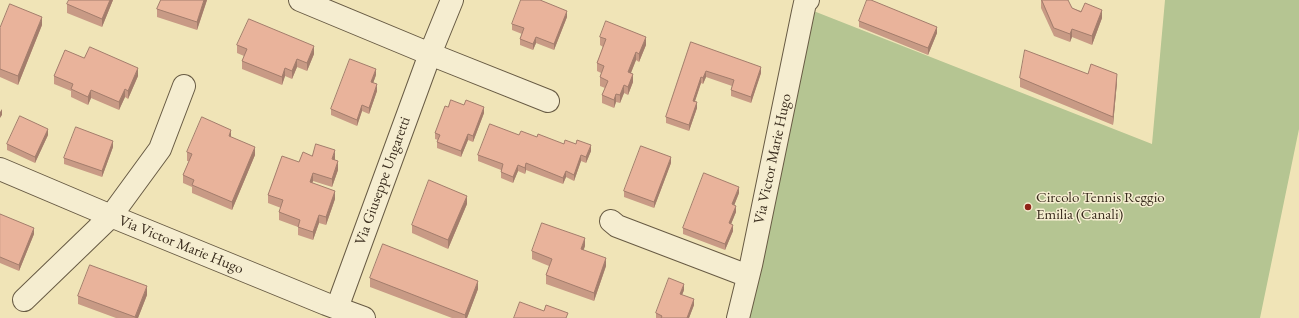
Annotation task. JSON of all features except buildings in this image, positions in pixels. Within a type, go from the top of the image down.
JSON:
[{"type":"street","points":[[300,0],[548,101]]},
{"type":"street","name":"Via Giuseppe Ungaretti","points":[[328,310],[452,0]]},
{"type":"street","name":"Via Victor Marie Hugo","points":[[738,318],[803,12],[805,3],[808,0]]},
{"type":"street","points":[[24,300],[110,216],[160,149],[184,86]]},
{"type":"street","name":"Via Victor Marie Hugo","points":[[0,169],[328,310],[364,318]]},
{"type":"street","points":[[611,221],[617,226],[748,276]]},
{"type":"green space","name":"Circolo Tennis Reggio Emilia (Canali)","points":[[1165,0],[1299,0],[1299,129],[1260,318],[749,318],[761,269],[811,10],[1152,144]]},
{"type":"place","name":"Circolo Tennis Reggio Emilia (Canali)","points":[[1028,207]]}]
